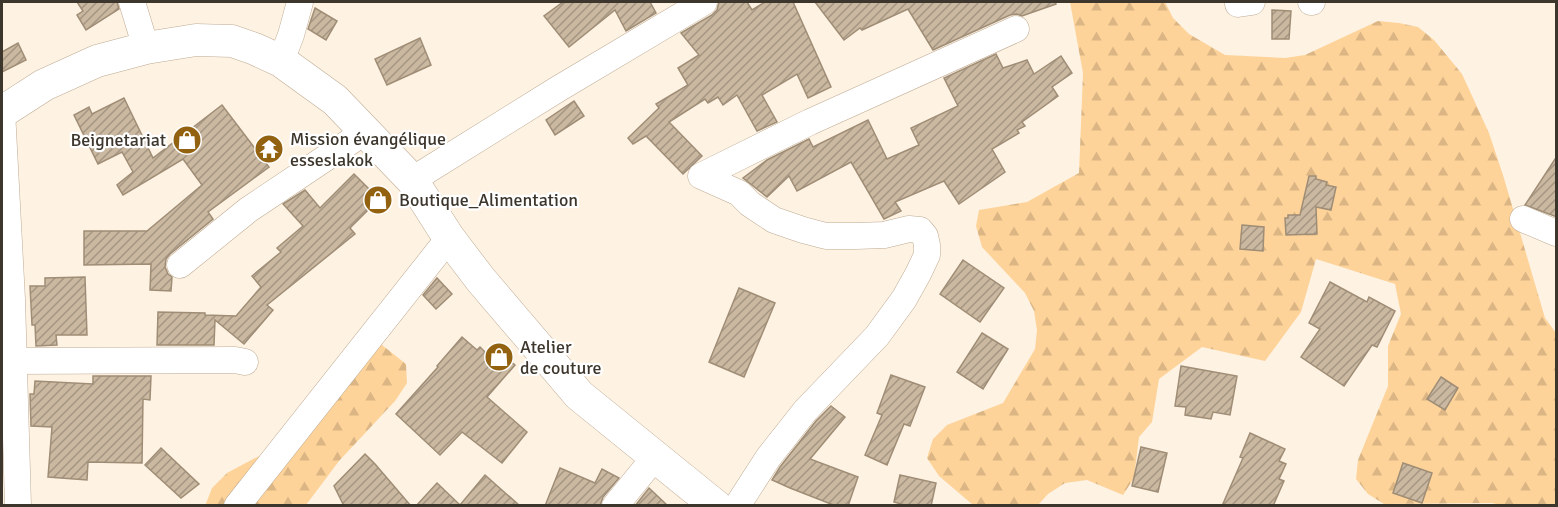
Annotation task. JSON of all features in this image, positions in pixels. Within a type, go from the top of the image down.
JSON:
[{"type":"street","points":[[132,2],[146,48]]},
{"type":"street","points":[[281,62],[300,2]]},
{"type":"street","points":[[412,180],[704,2]]},
{"type":"street","points":[[737,506],[768,458],[805,411],[877,336],[904,299],[927,255],[927,245],[925,236],[920,230],[909,229],[884,235],[856,236],[826,236],[803,230],[774,220],[750,204],[739,193],[701,176],[810,122],[1016,29]]},
{"type":"street","points":[[18,506],[14,361],[2,112],[44,85],[97,61],[146,48],[196,40],[232,41],[255,49],[281,62],[335,99],[412,180],[449,238],[481,280],[579,395],[716,506]]},
{"type":"street","points":[[180,265],[248,210],[366,132]]},
{"type":"street","points":[[1523,219],[1557,233]]},
{"type":"street","points":[[237,506],[449,238]]},
{"type":"street","points":[[14,361],[235,360],[245,362]]},
{"type":"street","points":[[615,506],[655,457]]},
{"type":"green space","points":[[1070,2],[1165,2],[1173,18],[1189,34],[1225,55],[1285,58],[1305,55],[1378,21],[1418,27],[1434,40],[1462,74],[1489,133],[1545,318],[1556,333],[1556,505],[1384,504],[1368,494],[1356,479],[1358,460],[1388,386],[1388,346],[1401,314],[1395,284],[1316,259],[1301,312],[1265,361],[1202,347],[1159,379],[1152,422],[1139,437],[1134,478],[1123,495],[1087,480],[1065,483],[1048,494],[1038,505],[973,505],[939,476],[927,458],[933,439],[947,425],[1003,403],[1035,349],[1037,330],[1034,311],[1025,293],[982,247],[976,226],[979,210],[1027,202],[1079,173],[1083,73]]},
{"type":"green space","points":[[362,344],[382,345],[406,364],[407,383],[395,401],[339,461],[306,505],[205,506],[212,488],[227,473],[274,448]]},
{"type":"building","points":[[77,2],[117,2],[119,9],[86,30],[77,15],[83,11]]},
{"type":"building","points":[[563,2],[650,2],[656,13],[626,31],[615,10],[569,47],[544,16]]},
{"type":"building","points":[[719,2],[747,2],[752,10],[765,2],[793,2],[831,87],[808,98],[797,74],[762,95],[777,122],[757,131],[737,95],[723,105],[718,97],[708,103],[705,99],[669,122],[702,156],[683,174],[646,136],[633,144],[628,138],[659,108],[656,104],[688,85],[678,68],[699,55],[681,33],[712,15],[717,10]]},
{"type":"building","points":[[815,2],[1055,2],[1056,4],[1022,16],[1010,15],[933,50],[908,9],[862,30],[860,28],[844,40]]},
{"type":"building","points":[[315,8],[337,21],[326,40],[308,29]]},
{"type":"building","points":[[1272,10],[1291,11],[1289,39],[1272,39]]},
{"type":"building","points":[[420,38],[431,65],[387,85],[375,59]]},
{"type":"building","points":[[18,43],[26,60],[2,72],[2,52]]},
{"type":"building","points":[[996,54],[1003,68],[1027,60],[1034,74],[1061,56],[1072,73],[1052,87],[1058,96],[1022,122],[1025,126],[1017,130],[1019,133],[992,149],[1005,172],[959,204],[944,181],[895,202],[901,211],[884,219],[851,162],[797,191],[789,176],[767,197],[743,178],[767,160],[809,139],[813,147],[868,120],[887,159],[919,145],[911,128],[958,106],[944,78]]},
{"type":"building","points":[[124,98],[153,158],[222,105],[269,167],[208,212],[213,219],[166,259],[165,267],[172,277],[171,291],[150,290],[151,264],[84,265],[84,231],[147,231],[202,185],[183,159],[123,195],[117,185],[133,172],[122,152],[98,164],[74,115],[89,107],[92,114]]},
{"type":"building","points":[[574,101],[584,116],[555,135],[546,120]]},
{"type":"building","points":[[1557,156],[1557,217],[1525,205]]},
{"type":"building","points":[[354,174],[379,199],[350,228],[355,234],[267,305],[273,310],[244,344],[215,320],[214,345],[157,345],[158,312],[236,316],[261,287],[252,276],[281,252],[277,248],[303,226],[283,204],[305,190],[320,208]]},
{"type":"building","points":[[1309,176],[1316,176],[1316,179],[1327,182],[1326,185],[1336,187],[1331,210],[1316,207],[1317,234],[1286,235],[1285,218],[1288,218],[1288,215],[1300,215]]},
{"type":"building","points":[[1242,225],[1264,227],[1263,251],[1240,249]]},
{"type":"building","points":[[963,260],[1004,288],[980,322],[940,294]]},
{"type":"building","points":[[85,277],[87,335],[56,335],[57,345],[36,346],[35,325],[32,325],[30,286],[45,286],[45,278]]},
{"type":"building","points":[[437,278],[452,294],[436,309],[423,295]]},
{"type":"building","points":[[1330,282],[1367,302],[1369,297],[1395,311],[1377,347],[1372,345],[1344,386],[1301,357],[1320,329],[1309,323]]},
{"type":"building","points":[[739,288],[775,303],[744,377],[709,362]]},
{"type":"building","points":[[982,333],[1008,349],[983,389],[957,372]]},
{"type":"building","points":[[462,337],[477,350],[480,347],[492,359],[499,351],[515,365],[487,397],[527,432],[502,463],[462,432],[440,455],[396,414]]},
{"type":"building","points":[[1181,366],[1237,376],[1230,415],[1213,412],[1211,419],[1185,415],[1186,407],[1175,406]]},
{"type":"building","points":[[891,375],[925,387],[910,426],[904,424],[887,465],[865,455],[882,415],[877,413]]},
{"type":"building","points":[[93,376],[151,376],[150,400],[143,399],[142,463],[88,462],[87,480],[48,477],[52,427],[31,426],[30,394],[34,394],[35,381],[93,384]]},
{"type":"building","points":[[1441,377],[1458,388],[1445,410],[1427,399]]},
{"type":"building","points":[[831,406],[845,417],[810,459],[858,477],[848,506],[836,506],[772,480],[816,421]]},
{"type":"building","points":[[1250,433],[1285,449],[1279,461],[1286,464],[1279,479],[1284,481],[1273,506],[1222,506],[1243,458],[1240,457]]},
{"type":"building","points":[[1141,447],[1167,453],[1158,492],[1132,486]]},
{"type":"building","points":[[161,448],[199,484],[181,498],[145,465]]},
{"type":"building","points":[[365,454],[411,506],[344,506],[334,486]]},
{"type":"building","points":[[1403,463],[1432,473],[1422,503],[1393,493]]},
{"type":"building","points":[[560,468],[595,483],[602,469],[619,478],[603,497],[600,506],[545,506]]},
{"type":"building","points":[[485,475],[520,506],[416,506],[437,483],[460,505]]},
{"type":"building","points":[[900,475],[936,483],[931,506],[908,506],[894,502]]},
{"type":"building","points":[[649,488],[668,506],[635,506]]},
{"type":"place","name":"Beignetariat","points":[[187,140]]},
{"type":"place","name":"Mission évangélique esseslakok","points":[[269,149]]},
{"type":"place","name":"Boutique_Alimentation","points":[[378,200]]},
{"type":"place","name":"Atelier de couture","points":[[499,357]]}]
